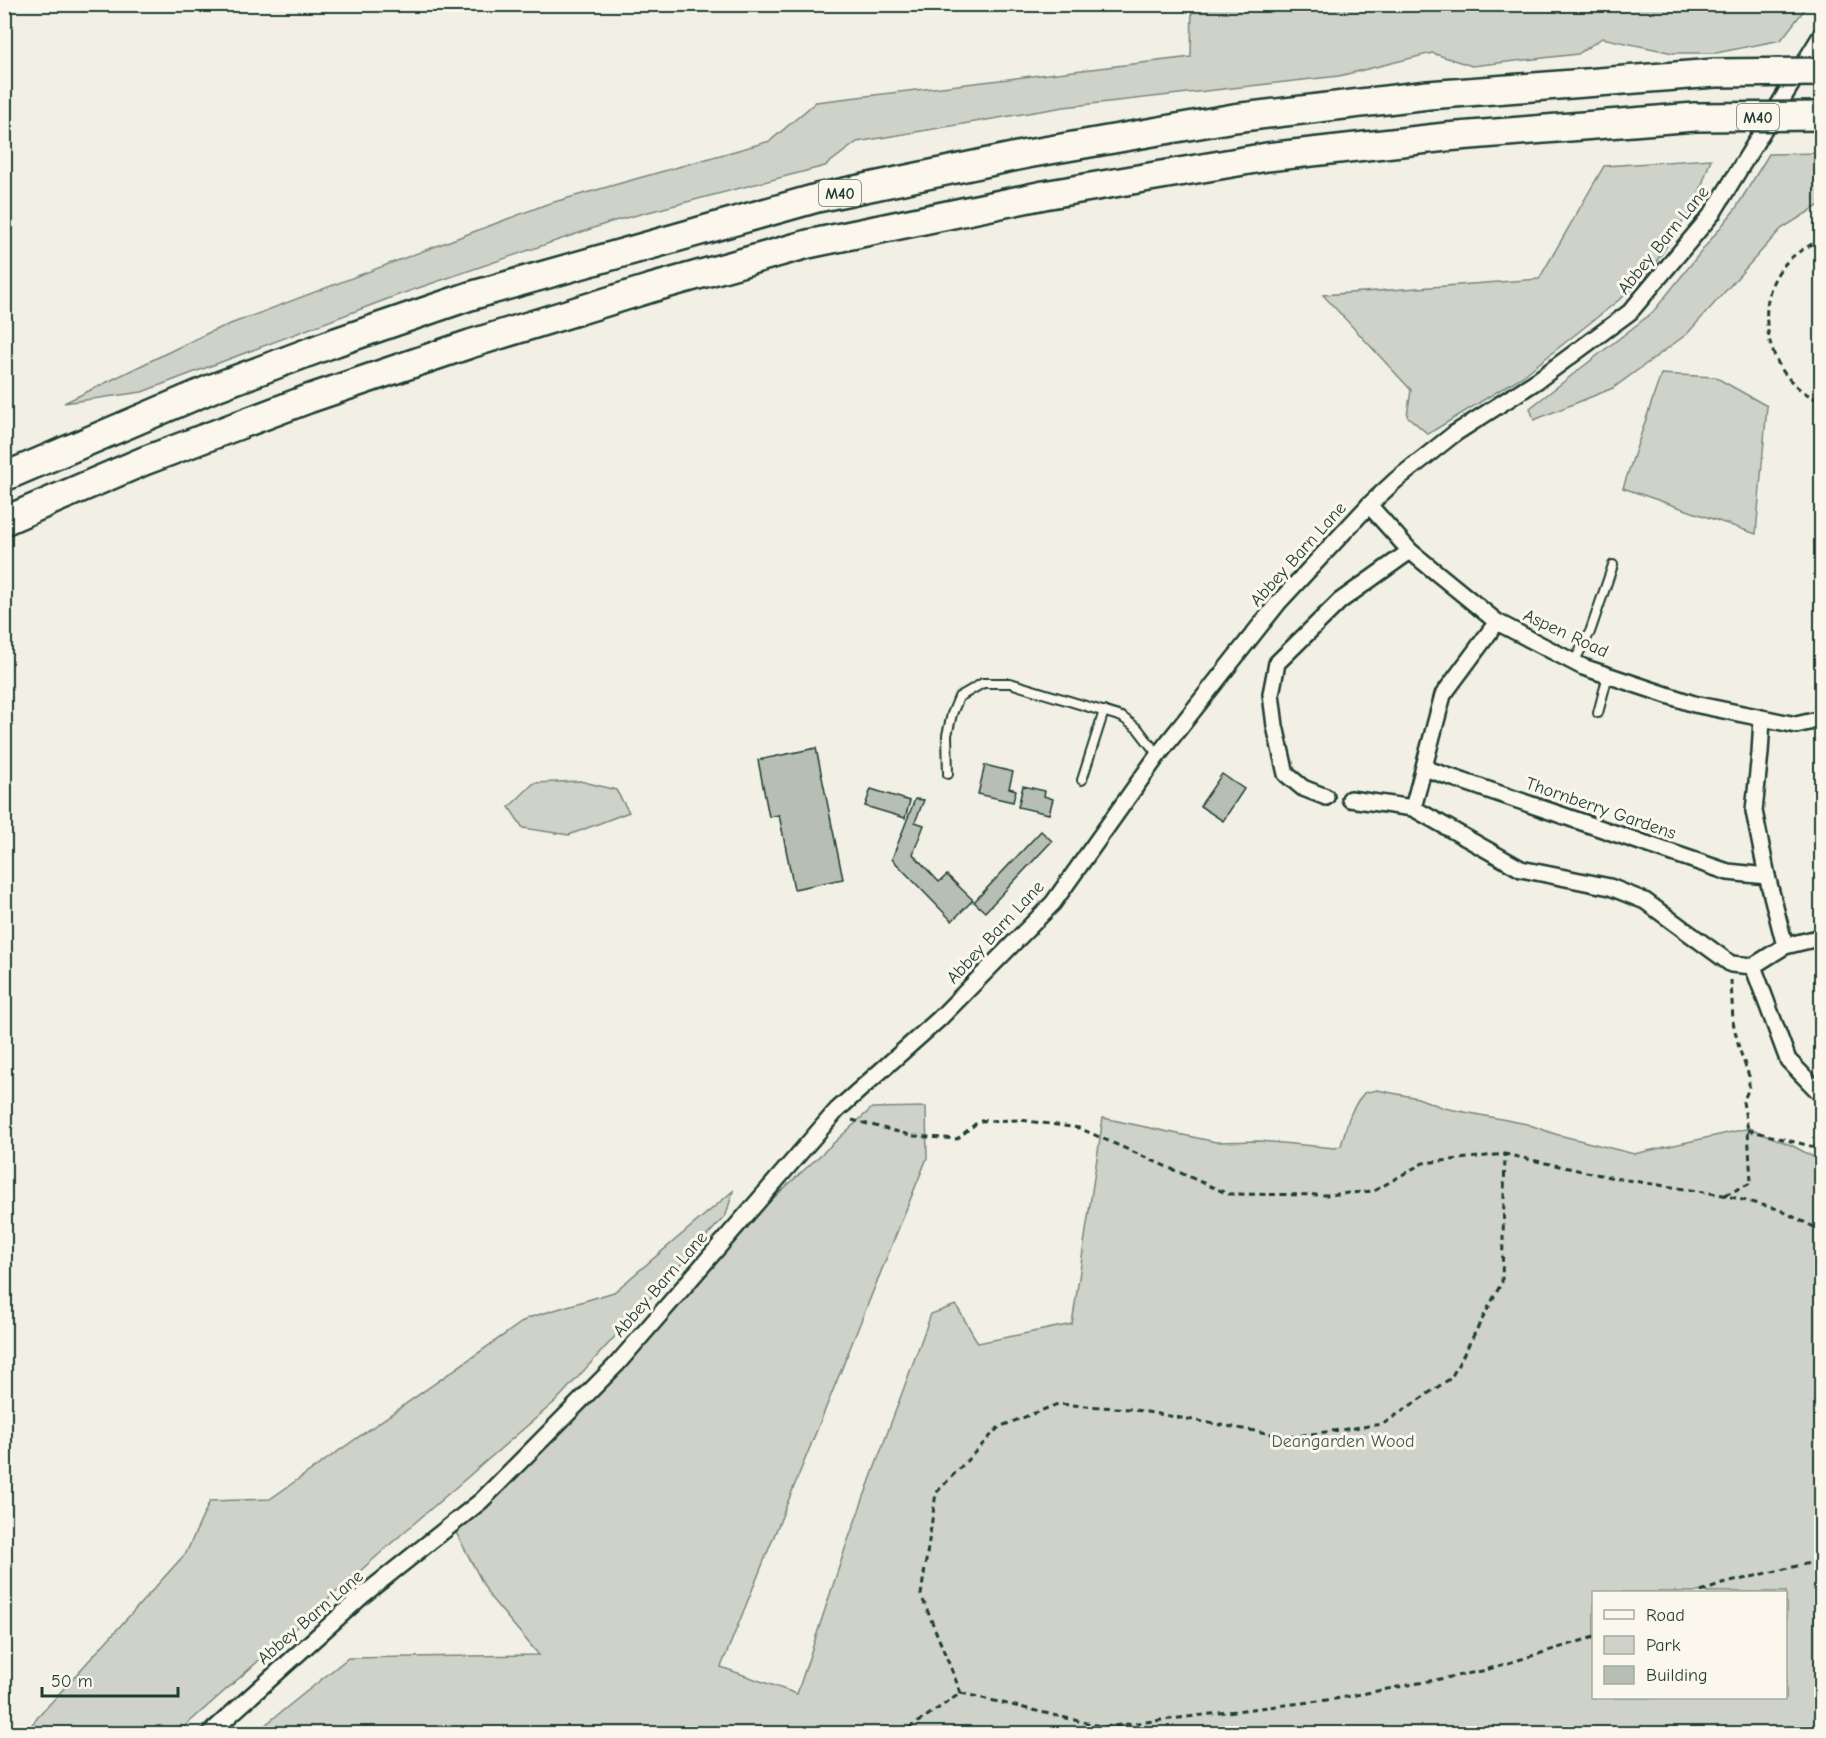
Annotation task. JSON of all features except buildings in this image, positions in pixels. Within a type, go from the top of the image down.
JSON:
[{"type":"highway","name":"M40","points":[[4,477],[213,388],[336,342],[470,296],[817,198],[1027,154],[1234,118],[1428,95],[1715,73],[1821,72]]},
{"type":"highway","name":"M40","points":[[4,521],[144,461],[319,395],[482,340],[808,244],[1044,195],[1267,158],[1446,136],[1695,117],[1821,116]]},
{"type":"street","name":"Abbey Barn Lane","points":[[209,1734],[362,1596],[481,1501],[617,1364],[837,1110],[939,1019],[1053,903],[1158,755],[1278,603],[1369,505],[1396,480],[1454,434],[1538,380],[1630,312],[1712,214],[1821,34]]},
{"type":"street","name":"Aspen Road","points":[[1369,505],[1410,551],[1497,622],[1582,667],[1694,704],[1762,719],[1796,725],[1821,719]]},
{"type":"street","points":[[1326,797],[1304,788],[1286,774],[1275,726],[1271,694],[1277,663],[1340,601],[1410,551]]},
{"type":"street","points":[[1413,808],[1443,695],[1497,622]]},
{"type":"street","points":[[1762,719],[1754,811],[1767,876],[1785,946]]},
{"type":"street","name":"Thornberry Gardens","points":[[1424,768],[1728,872],[1767,876]]},
{"type":"street","points":[[1350,799],[1413,808],[1521,869],[1610,887],[1645,901],[1731,964],[1753,966],[1785,946],[1821,937]]},
{"type":"street","points":[[1753,966],[1788,1060],[1821,1095]]},
{"type":"lane","points":[[1574,662],[1590,632],[1613,565]]},
{"type":"lane","points":[[1598,713],[1608,675]]},
{"type":"lane","points":[[948,774],[947,735],[952,714],[959,697],[983,682],[1010,682],[1122,717],[1138,729],[1158,755]]},
{"type":"lane","points":[[1082,780],[1104,711]]},
{"type":"path","points":[[1821,239],[1798,252],[1780,270],[1771,287],[1766,306],[1767,330],[1773,351],[1782,369],[1791,382],[1821,402]]},
{"type":"path","points":[[1723,1196],[1751,1183],[1748,1130],[1743,1102],[1749,1088],[1749,1076],[1733,1022],[1731,964]]},
{"type":"path","points":[[837,1110],[853,1121],[914,1136],[957,1139],[979,1121],[1020,1120],[1079,1128],[1228,1194],[1326,1195],[1374,1191],[1423,1163],[1505,1154],[1614,1178],[1723,1196],[1778,1209],[1821,1231]]},
{"type":"path","points":[[1748,1130],[1821,1149]]},
{"type":"path","points":[[961,1693],[921,1595],[936,1493],[999,1426],[1058,1404],[1130,1409],[1289,1437],[1383,1424],[1451,1378],[1502,1282],[1505,1154]]},
{"type":"path","points":[[1706,1591],[1722,1584],[1821,1560]]},
{"type":"path","points":[[900,1734],[961,1693],[1104,1727],[1335,1699],[1482,1671],[1592,1637]]},
{"type":"green space","points":[[1192,5],[1808,5],[1781,40],[1716,53],[1673,53],[1602,38],[1578,54],[1472,66],[1432,53],[1339,76],[1064,107],[857,142],[825,166],[614,221],[398,295],[142,392],[64,403],[212,331],[547,204],[770,141],[816,102],[1191,57]]},
{"type":"green space","points":[[1821,153],[1821,204],[1781,229],[1687,334],[1613,388],[1534,420],[1530,408],[1653,312],[1736,208],[1769,154]]},
{"type":"green space","points":[[1711,159],[1696,202],[1644,280],[1523,376],[1428,434],[1407,416],[1411,390],[1323,295],[1539,279],[1604,166]]},
{"type":"green space","points":[[1661,374],[1715,377],[1767,406],[1756,534],[1623,488]]},
{"type":"green space","points":[[580,781],[616,790],[629,812],[569,835],[523,828],[509,807],[534,783]]},
{"type":"green space","name":"Deangarden Wood","points":[[1377,1090],[1418,1098],[1444,1108],[1527,1124],[1555,1134],[1634,1154],[1750,1128],[1793,1146],[1821,1161],[1821,1733],[254,1734],[348,1658],[539,1655],[490,1597],[450,1521],[574,1411],[723,1244],[872,1108],[926,1107],[927,1158],[721,1667],[797,1694],[847,1543],[931,1314],[956,1305],[978,1343],[1072,1324],[1103,1118],[1216,1142],[1260,1141],[1335,1148],[1341,1146],[1347,1124],[1364,1093]]},
{"type":"green space","points":[[733,1191],[726,1215],[557,1400],[177,1733],[25,1733],[186,1553],[210,1501],[270,1499],[528,1318],[614,1292]]}]
